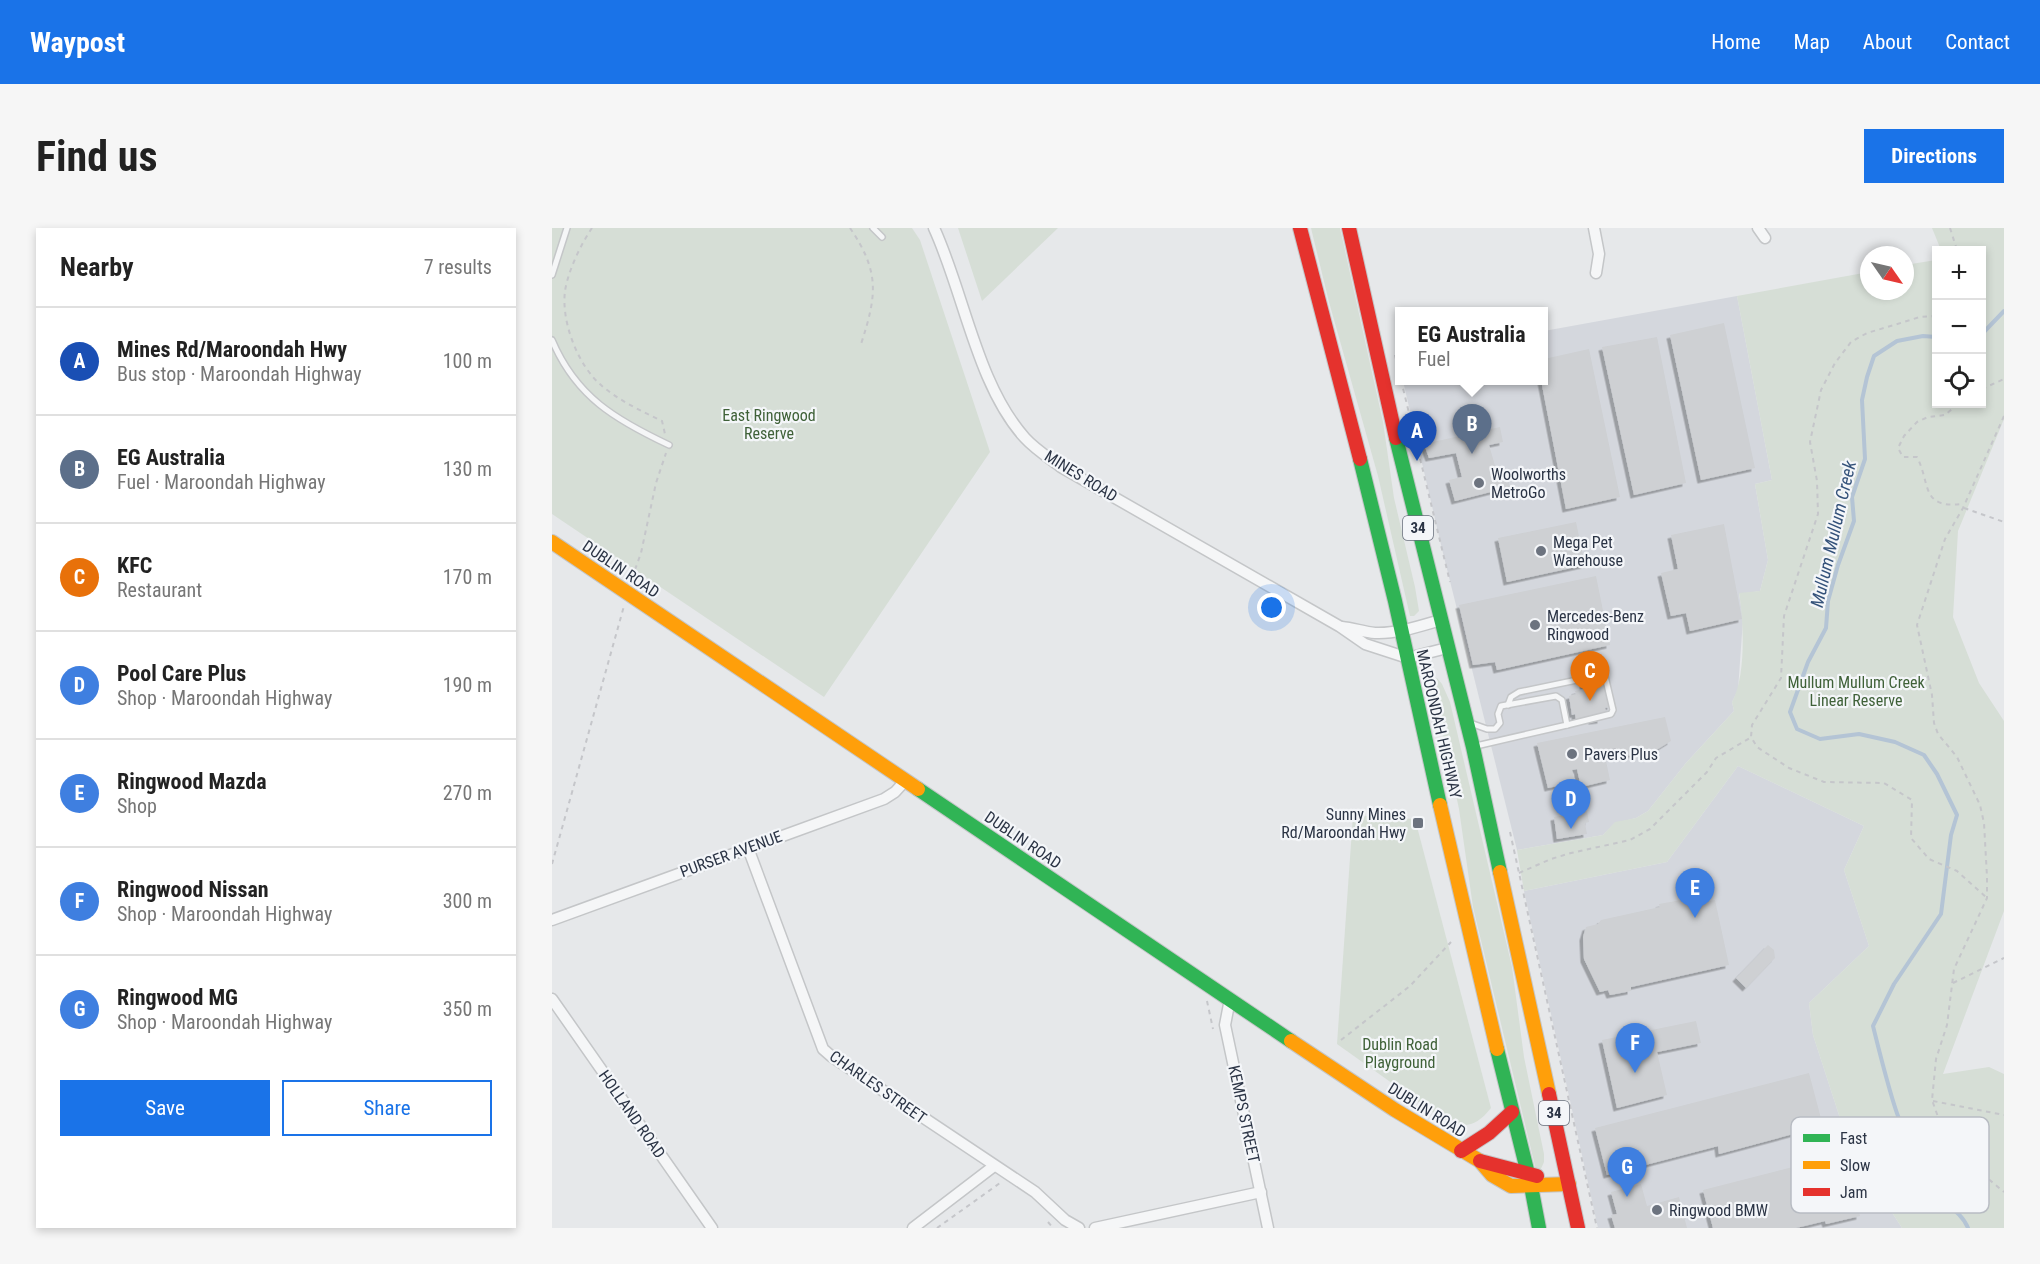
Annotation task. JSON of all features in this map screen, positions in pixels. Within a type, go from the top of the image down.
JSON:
[{"type":"main road","name":"MAROONDAH HIGHWAY","points":[[1300,228],[1359,453],[1402,630],[1465,912],[1530,1180],[1539,1228]]},
{"type":"main road","name":"MAROONDAH HIGHWAY","points":[[1349,228],[1373,341],[1473,747],[1578,1228]]},
{"type":"main road","name":"DUBLIN ROAD","points":[[552,542],[1395,1110],[1480,1161],[1499,1165],[1530,1180],[1569,1184]]},
{"type":"main road","points":[[1461,1150],[1490,1133],[1512,1112]]},
{"type":"street","name":"MINES ROAD","points":[[934,228],[952,271],[992,389],[1025,438],[1061,467],[1339,626],[1365,644],[1408,658]]},
{"type":"street","points":[[1594,228],[1599,254],[1596,273]]},
{"type":"street","points":[[1758,228],[1765,238]]},
{"type":"street","name":"MINES ROAD","points":[[1339,626],[1374,633],[1402,630],[1441,620]]},
{"type":"street","points":[[1408,658],[1448,648]]},
{"type":"street","name":"PURSER AVENUE","points":[[552,920],[884,799],[895,792],[905,781]]},
{"type":"street","name":"CHARLES STREET","points":[[748,848],[823,1049],[1035,1192],[1065,1220],[1079,1228]]},
{"type":"street","name":"HOLLAND ROAD","points":[[552,999],[708,1227]]},
{"type":"street","name":"KEMPS STREET","points":[[1230,999],[1226,1025],[1268,1228]]},
{"type":"street","points":[[913,1228],[994,1166]]},
{"type":"street","points":[[1095,1228],[1261,1192]]},
{"type":"lane","points":[[552,275],[567,228]]},
{"type":"lane","points":[[873,228],[882,237]]},
{"type":"lane","points":[[552,340],[572,378],[604,409],[623,422],[669,445]]},
{"type":"lane","points":[[1473,747],[1611,714],[1613,710],[1605,676],[1600,675],[1519,692],[1511,698],[1508,705]]},
{"type":"lane","points":[[1466,721],[1487,729],[1495,729],[1500,723],[1498,714],[1501,706],[1556,696],[1562,700],[1567,725]]},
{"type":"path","points":[[850,228],[873,272],[873,301],[861,344]]},
{"type":"path","points":[[1950,228],[1955,246]]},
{"type":"path","points":[[1932,316],[1920,317],[1867,333],[1851,342],[1835,363],[1821,390],[1810,442],[1817,482],[1818,514],[1784,616],[1781,678],[1752,725],[1751,737],[1757,747],[1789,768],[1824,782],[1884,783],[1912,800],[1911,837],[1929,859],[1957,871],[1987,898]]},
{"type":"path","points":[[1986,387],[2004,380]]},
{"type":"path","points":[[1953,408],[1945,415],[1928,417],[1917,422],[1904,436],[1898,448],[1903,457],[1917,457],[1928,492],[1936,501],[1950,506],[1964,506],[2004,522]]},
{"type":"path","points":[[1938,1117],[1932,1100],[1936,1059],[1947,1025],[1954,969],[1987,898],[1984,823],[1980,805],[1957,758],[1938,734],[1934,723],[1932,695],[1917,625],[1945,539],[1964,506],[2004,416]]},
{"type":"path","points":[[552,864],[627,593]]},
{"type":"path","points":[[1519,873],[1571,853],[1630,840],[1650,829],[1707,772],[1716,758],[1751,737]]},
{"type":"path","points":[[1341,1040],[1410,986],[1451,942]]},
{"type":"path","points":[[1953,983],[2004,958]]},
{"type":"path","points":[[1207,1001],[1214,1036]]},
{"type":"path","points":[[1932,1100],[2004,1116]]},
{"type":"path","points":[[1989,1179],[2004,1192]]},
{"type":"path","points":[[937,1228],[1000,1183]]},
{"type":"path","points":[[1047,1219],[1053,1228]]},
{"type":"shaded area","points":[[1737,296],[1772,480],[1755,484],[1768,560],[1760,591],[1739,594],[1743,619],[1738,690],[1732,702],[1734,711],[1686,763],[1648,811],[1636,818],[1615,823],[1603,835],[1517,850],[1404,385],[1548,385],[1548,330]]},
{"type":"shaded area","points":[[1738,766],[1864,826],[1844,870],[1869,946],[1809,1003],[1813,1035],[1840,1117],[1791,1117],[1791,1213],[1892,1213],[1902,1228],[1598,1228],[1524,891],[1667,862]]},
{"type":"green space","name":"East Ringwood Reserve","points":[[552,228],[912,228],[920,240],[990,452],[824,697],[552,514]]},
{"type":"green space","points":[[958,228],[1058,228],[982,301]]},
{"type":"green space","points":[[1311,228],[1340,228],[1383,422],[1394,498],[1415,587],[1419,611],[1414,616],[1410,616],[1378,476],[1329,302]]},
{"type":"green space","name":"Mullum Mullum Creek Linear Reserve","points":[[1932,228],[2004,228],[2004,419],[1958,531],[1953,617],[1979,683],[2004,721],[2004,911],[1943,1074],[1989,1067],[2004,1074],[2004,1228],[1902,1228],[1892,1213],[1989,1213],[1989,1117],[1840,1117],[1813,1035],[1809,1003],[1869,946],[1844,870],[1864,826],[1738,766],[1667,862],[1524,891],[1517,850],[1603,835],[1615,822],[1636,818],[1648,811],[1686,763],[1734,711],[1732,702],[1740,678],[1743,649],[1739,593],[1760,591],[1768,560],[1755,484],[1772,480],[1737,296],[1860,274],[1860,300],[1914,300],[1914,264],[1932,261],[1932,408],[1986,408],[1986,246],[1939,246]]},
{"type":"green space","points":[[1437,678],[1450,702],[1512,967],[1524,1057],[1544,1154],[1544,1162],[1540,1171],[1536,1170],[1473,907],[1459,809],[1432,682]]},
{"type":"green space","name":"Dublin Road Playground","points":[[1353,815],[1415,819],[1491,1108],[1474,1123],[1462,1125],[1441,1118],[1337,1044]]},
{"type":"building","points":[[1724,323],[1755,468],[1701,480],[1670,335]]},
{"type":"building","points":[[1657,337],[1686,483],[1634,495],[1602,347]]},
{"type":"building","points":[[1589,349],[1620,497],[1566,509],[1542,385],[1548,385],[1548,358]]},
{"type":"building","points":[[1500,427],[1503,442],[1489,445],[1496,469],[1505,468],[1510,487],[1455,501],[1449,480],[1462,477],[1456,453],[1429,458],[1424,444]]},
{"type":"building","name":"Mega Pet Warehouse","points":[[1576,522],[1585,565],[1507,582],[1498,538]]},
{"type":"building","points":[[1724,524],[1742,619],[1690,631],[1686,613],[1671,616],[1661,573],[1678,569],[1671,535]]},
{"type":"building","name":"Mercedes-Benz Ringwood","points":[[1596,576],[1610,645],[1497,670],[1495,662],[1473,665],[1459,605]]},
{"type":"building","points":[[1598,680],[1600,686],[1607,685],[1611,706],[1605,708],[1606,712],[1600,713],[1601,720],[1592,721],[1591,718],[1576,720],[1575,714],[1572,715],[1569,696],[1576,694],[1575,691],[1584,689],[1583,683]]},
{"type":"building","name":"Pavers Plus","points":[[1665,717],[1671,741],[1658,749],[1617,758],[1616,748],[1604,751],[1610,780],[1581,787],[1577,769],[1572,770],[1575,782],[1548,788],[1537,743]]},
{"type":"building","points":[[1587,811],[1589,822],[1585,823],[1587,834],[1557,839],[1554,817]]},
{"type":"building","points":[[1704,896],[1706,902],[1715,900],[1729,965],[1631,987],[1631,991],[1610,995],[1608,990],[1600,992],[1584,959],[1583,937],[1586,927],[1598,924],[1601,920],[1660,907],[1659,904]]},
{"type":"building","points":[[1768,945],[1774,950],[1775,958],[1746,988],[1736,978]]},
{"type":"building","points":[[1696,1021],[1701,1043],[1657,1052],[1667,1095],[1617,1108],[1602,1040]]},
{"type":"building","points":[[1809,1073],[1821,1117],[1791,1117],[1791,1135],[1719,1154],[1718,1146],[1607,1175],[1595,1128]]},
{"type":"building","points":[[1791,1168],[1791,1213],[1859,1213],[1860,1216],[1796,1228],[1713,1228],[1703,1190]]},
{"type":"building","name":"Ringwood BMW","points":[[1641,1184],[1647,1206],[1679,1197],[1687,1228],[1615,1228],[1611,1215],[1617,1214],[1611,1192]]},
{"type":"waterway","name":"Mullum Mullum Creek","points":[[1986,330],[2004,311]]},
{"type":"waterway","name":"Mullum Mullum Creek","points":[[1899,1117],[1873,1026],[1894,984],[1941,914],[1951,835],[1957,815],[1937,774],[1924,755],[1895,742],[1859,734],[1820,739],[1797,729],[1790,712],[1808,662],[1826,628],[1828,601],[1854,521],[1852,497],[1865,459],[1862,400],[1874,356],[1897,341],[1932,337]]},
{"type":"waterway","name":"Mullum Mullum Creek","points":[[1958,1213],[1968,1228]]},
{"type":"traffic: fast","points":[[1396,438],[1473,747],[1500,872]]},
{"type":"traffic: fast","points":[[1360,459],[1395,601],[1440,805]]},
{"type":"traffic: fast","points":[[918,789],[1291,1041]]},
{"type":"traffic: fast","points":[[1497,1049],[1531,1186],[1539,1228]]},
{"type":"traffic: slow","points":[[552,542],[918,789]]},
{"type":"traffic: slow","points":[[1440,805],[1497,1049]]},
{"type":"traffic: slow","points":[[1500,872],[1549,1094]]},
{"type":"traffic: slow","points":[[1291,1041],[1395,1110],[1480,1161],[1492,1175],[1511,1186],[1569,1184]]},
{"type":"traffic: jam","points":[[1300,228],[1360,459]]},
{"type":"traffic: jam","points":[[1349,228],[1396,438]]},
{"type":"traffic: jam","points":[[1549,1094],[1578,1228]]},
{"type":"traffic: jam","points":[[1461,1151],[1489,1133],[1512,1112]]},
{"type":"traffic: jam","points":[[1480,1161],[1537,1176]]},
{"type":"place","name":"EG Australia","points":[[1472,454]]},
{"type":"place","name":"Mines Rd/Maroondah Hwy","points":[[1417,461]]},
{"type":"place","name":"Woolworths MetroGo","points":[[1479,483]]},
{"type":"place","name":"Mega Pet Warehouse","points":[[1541,551]]},
{"type":"place","name":"Mercedes-Benz Ringwood","points":[[1535,625]]},
{"type":"place","name":"KFC","points":[[1590,701]]},
{"type":"place","name":"Pavers Plus","points":[[1572,754]]},
{"type":"place","name":"Sunny Mines Rd/Maroondah Hwy","points":[[1418,823]]},
{"type":"place","name":"Pool Care Plus","points":[[1571,829]]},
{"type":"place","name":"Ringwood Mazda","points":[[1695,918]]},
{"type":"place","name":"Ringwood Nissan","points":[[1635,1073]]},
{"type":"place","name":"Ringwood MG","points":[[1627,1197]]},
{"type":"place","name":"Ringwood BMW","points":[[1657,1210]]}]
